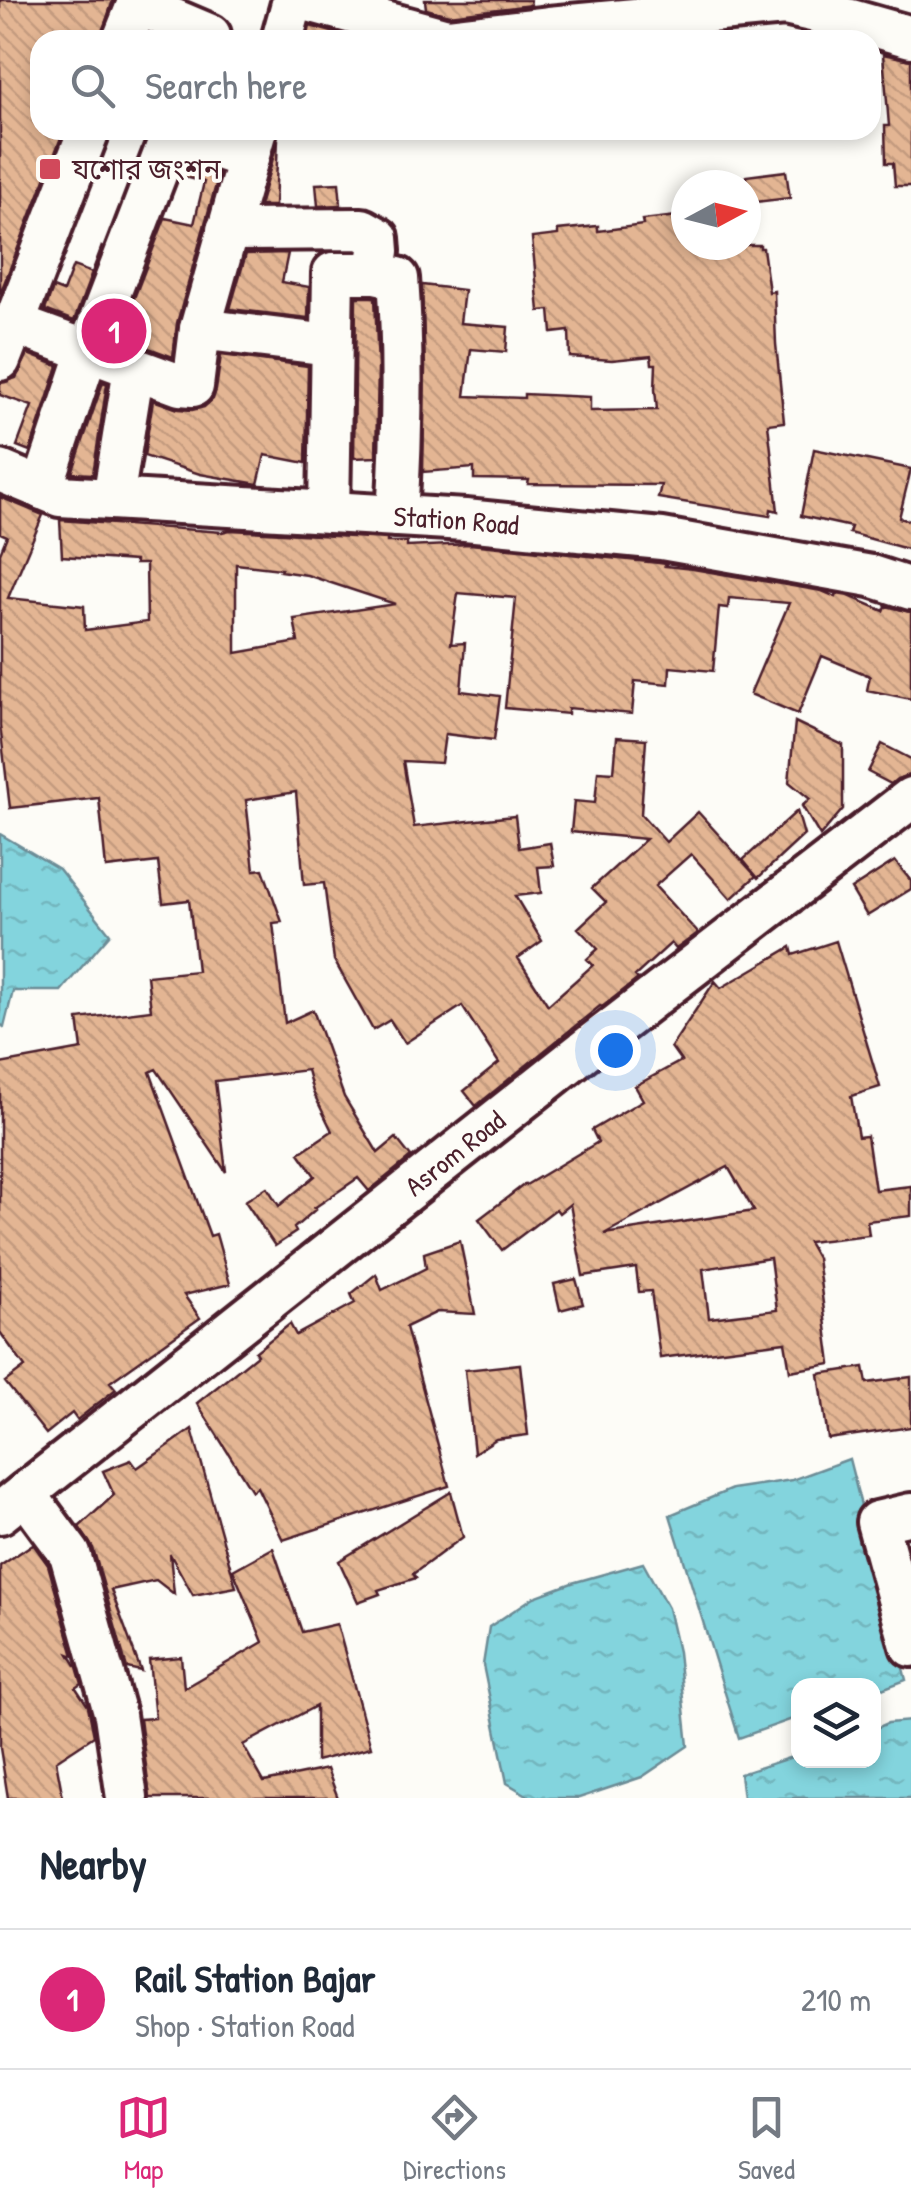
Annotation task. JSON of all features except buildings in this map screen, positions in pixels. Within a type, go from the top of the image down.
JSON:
[{"type":"street","points":[[285,30],[293,0]]},
{"type":"street","points":[[306,0],[412,30]]},
{"type":"street","points":[[525,30],[785,5],[911,37]]},
{"type":"street","points":[[133,15],[214,25]]},
{"type":"street","points":[[85,140],[7,342],[88,352],[180,385],[193,386],[200,330],[252,144]]},
{"type":"street","points":[[42,489],[88,352],[170,140]]},
{"type":"street","points":[[228,230],[362,230],[378,238],[380,252],[375,273]]},
{"type":"street","points":[[329,512],[333,274],[375,273],[398,278],[403,357],[397,516]]},
{"type":"street","points":[[200,330],[330,345]]},
{"type":"street","points":[[113,500],[134,368]]},
{"type":"street","name":"Station Road","points":[[0,471],[60,496],[464,520],[662,539],[871,576],[911,589]]},
{"type":"street","name":"Asrom Road","points":[[13,1503],[595,1042],[911,798]]},
{"type":"street","points":[[13,1503],[70,1554],[116,1715],[127,1798]]},
{"type":"street","points":[[911,1514],[877,1522],[911,1646]]},
{"type":"water","points":[[0,834],[59,869],[110,934],[61,991],[13,991],[4,1027],[0,1024]]},
{"type":"water","points":[[849,1459],[906,1680],[881,1689],[881,1678],[791,1678],[791,1719],[739,1738],[670,1515],[732,1489],[792,1480]]},
{"type":"water","points":[[643,1563],[668,1608],[678,1652],[688,1746],[642,1777],[579,1798],[532,1798],[507,1783],[483,1665],[489,1627],[534,1597]]},
{"type":"water","points":[[911,1721],[911,1798],[743,1798],[740,1774],[791,1757],[791,1768],[881,1768],[881,1726]]},
{"type":"place","name":"যশোর জংশন","points":[[50,169]]},
{"type":"place","name":"Rail Station Bajar","points":[[114,331]]}]
